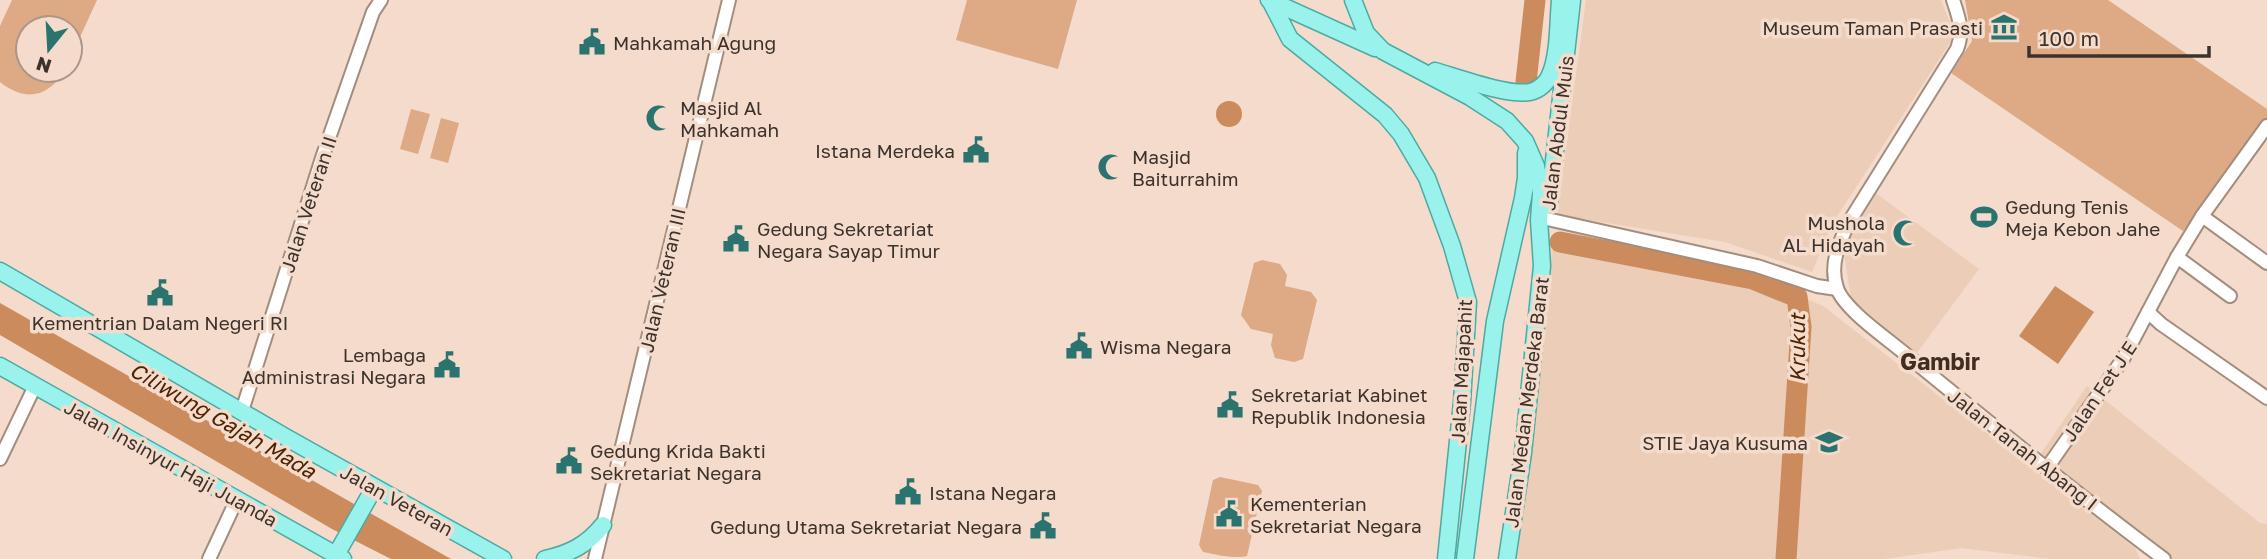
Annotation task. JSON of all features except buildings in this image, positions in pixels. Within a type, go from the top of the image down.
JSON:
[{"type":"main road","name":"Jalan Majapahit","points":[[1270,0],[1383,51]]},
{"type":"main road","name":"Jalan Majapahit","points":[[1270,0],[1290,39],[1385,115],[1401,134],[1427,178],[1452,246],[1468,302],[1462,402],[1446,559]]},
{"type":"main road","name":"Jalan Medan Merdeka Barat","points":[[1353,0],[1366,33],[1383,51],[1470,97],[1507,121],[1525,141],[1536,166],[1541,193],[1539,220],[1542,266],[1523,453],[1507,559]]},
{"type":"main road","name":"Jalan Abdul Muis","points":[[1406,63],[1513,92],[1531,92],[1541,88],[1550,78],[1554,63],[1560,0]]},
{"type":"main road","name":"Jalan Abdul Muis","points":[[1542,266],[1572,0]]},
{"type":"main road","points":[[1465,559],[1495,321],[1526,178],[1525,141]]},
{"type":"main road","name":"Jalan Veteran","points":[[0,271],[374,488],[503,559]]},
{"type":"main road","name":"Jalan Insinyur Haji Juanda","points":[[0,366],[339,557]]},
{"type":"main road","points":[[339,557],[345,538],[374,488]]},
{"type":"main road","points":[[545,559],[581,547],[603,525]]},
{"type":"street","name":"Jalan Veteran II","points":[[242,411],[322,158],[373,12],[381,0]]},
{"type":"street","name":"Jalan Veteran III","points":[[595,559],[729,0]]},
{"type":"street","points":[[1548,219],[1757,266],[1817,286],[1837,289],[1833,268],[1837,249],[1849,222],[1957,49],[1961,39],[1961,27],[1953,0]]},
{"type":"street","name":"Jalan Fet J E","points":[[2047,468],[2123,359],[2202,216],[2267,126]]},
{"type":"street","points":[[2202,216],[2267,263]]},
{"type":"street","points":[[2177,257],[2230,296]]},
{"type":"street","name":"Jalan Tanah Abang I","points":[[1837,289],[1846,305],[2149,554],[2164,559]]},
{"type":"street","points":[[2148,312],[2161,324],[2267,398]]},
{"type":"street","points":[[0,459],[35,386]]},
{"type":"street","points":[[209,559],[237,499]]},
{"type":"shaded area","points":[[12,0],[97,0],[84,28],[84,14],[14,14],[14,84],[53,84],[36,94],[18,92],[0,82],[0,26]]},
{"type":"shaded area","points":[[967,0],[1077,0],[1058,69],[956,40]]},
{"type":"shaded area","points":[[1586,0],[1941,0],[1955,35],[1834,221],[1812,272],[1725,242],[1557,215]]},
{"type":"shaded area","name":"Museum Taman Prasasti","points":[[1965,0],[2108,0],[2267,109],[2267,118],[2183,231],[1951,73],[1972,41]]},
{"type":"shaded area","points":[[1229,101],[1238,105],[1242,114],[1238,123],[1229,127],[1220,123],[1216,114],[1220,105]]},
{"type":"shaded area","points":[[411,109],[430,114],[418,154],[400,149]]},
{"type":"shaded area","points":[[441,118],[459,123],[448,163],[430,158]]},
{"type":"shaded area","points":[[1870,189],[1979,269],[1916,354],[1851,298],[1842,241]]},
{"type":"shaded area","points":[[1552,250],[1791,292],[1823,306],[2135,548],[2140,559],[2051,559],[1961,548],[1884,559],[1517,559]]},
{"type":"shaded area","points":[[1262,260],[1280,264],[1287,275],[1285,286],[1311,292],[1317,300],[1303,359],[1294,362],[1275,358],[1271,345],[1273,334],[1251,329],[1241,315],[1254,263]]},
{"type":"shaded area","points":[[2055,286],[2094,312],[2058,364],[2019,336]]},
{"type":"shaded area","points":[[0,303],[451,559],[391,559],[332,529],[0,335]]},
{"type":"shaded area","points":[[2087,386],[2260,523],[2267,524],[2267,559],[2168,559],[2040,455]]},
{"type":"shaded area","points":[[1220,477],[1258,485],[1262,491],[1247,556],[1231,557],[1203,552],[1199,545],[1213,480]]},
{"type":"waterway","name":"Krukut","points":[[1526,82],[1535,0]]},
{"type":"waterway","name":"Krukut","points":[[1560,242],[1753,279],[1797,297],[1801,327],[1786,559]]},
{"type":"place","name":"Museum Taman Prasasti","points":[[2004,27]]},
{"type":"place","name":"Mahkamah Agung","points":[[592,42]]},
{"type":"place","name":"Masjid Al Mahkamah","points":[[659,118]]},
{"type":"place","name":"Istana Merdeka","points":[[976,150]]},
{"type":"place","name":"Masjid Baiturrahim","points":[[1111,167]]},
{"type":"place","name":"Gedung Tenis Meja Kebon Jahe","points":[[1984,217]]},
{"type":"place","name":"Mushola AL Hidayah","points":[[1906,233]]},
{"type":"place","name":"Gedung Sekretariat Negara Sayap Timur","points":[[736,239]]},
{"type":"place","name":"Kementrian Dalam Negeri RI","points":[[160,293]]},
{"type":"place","name":"Wisma Negara","points":[[1079,346]]},
{"type":"place","name":"Lembaga Administrasi Negara","points":[[447,365]]},
{"type":"place","name":"Sekretariat Kabinet Republik Indonesia","points":[[1230,405]]},
{"type":"place","name":"STIE Jaya Kusuma","points":[[1829,442]]},
{"type":"place","name":"Gedung Krida Bakti Sekretariat Negara","points":[[569,461]]},
{"type":"place","name":"Istana Negara","points":[[908,492]]},
{"type":"place","name":"Kementerian Sekretariat Negara","points":[[1229,514]]},
{"type":"place","name":"Gedung Utama Sekretariat Negara","points":[[1043,526]]},
{"type":"district","name":"Gambir","points":[[1940,361]]},
{"type":"water label","name":"Ciliwung Gajah Mada","points":[[223,420]]}]
